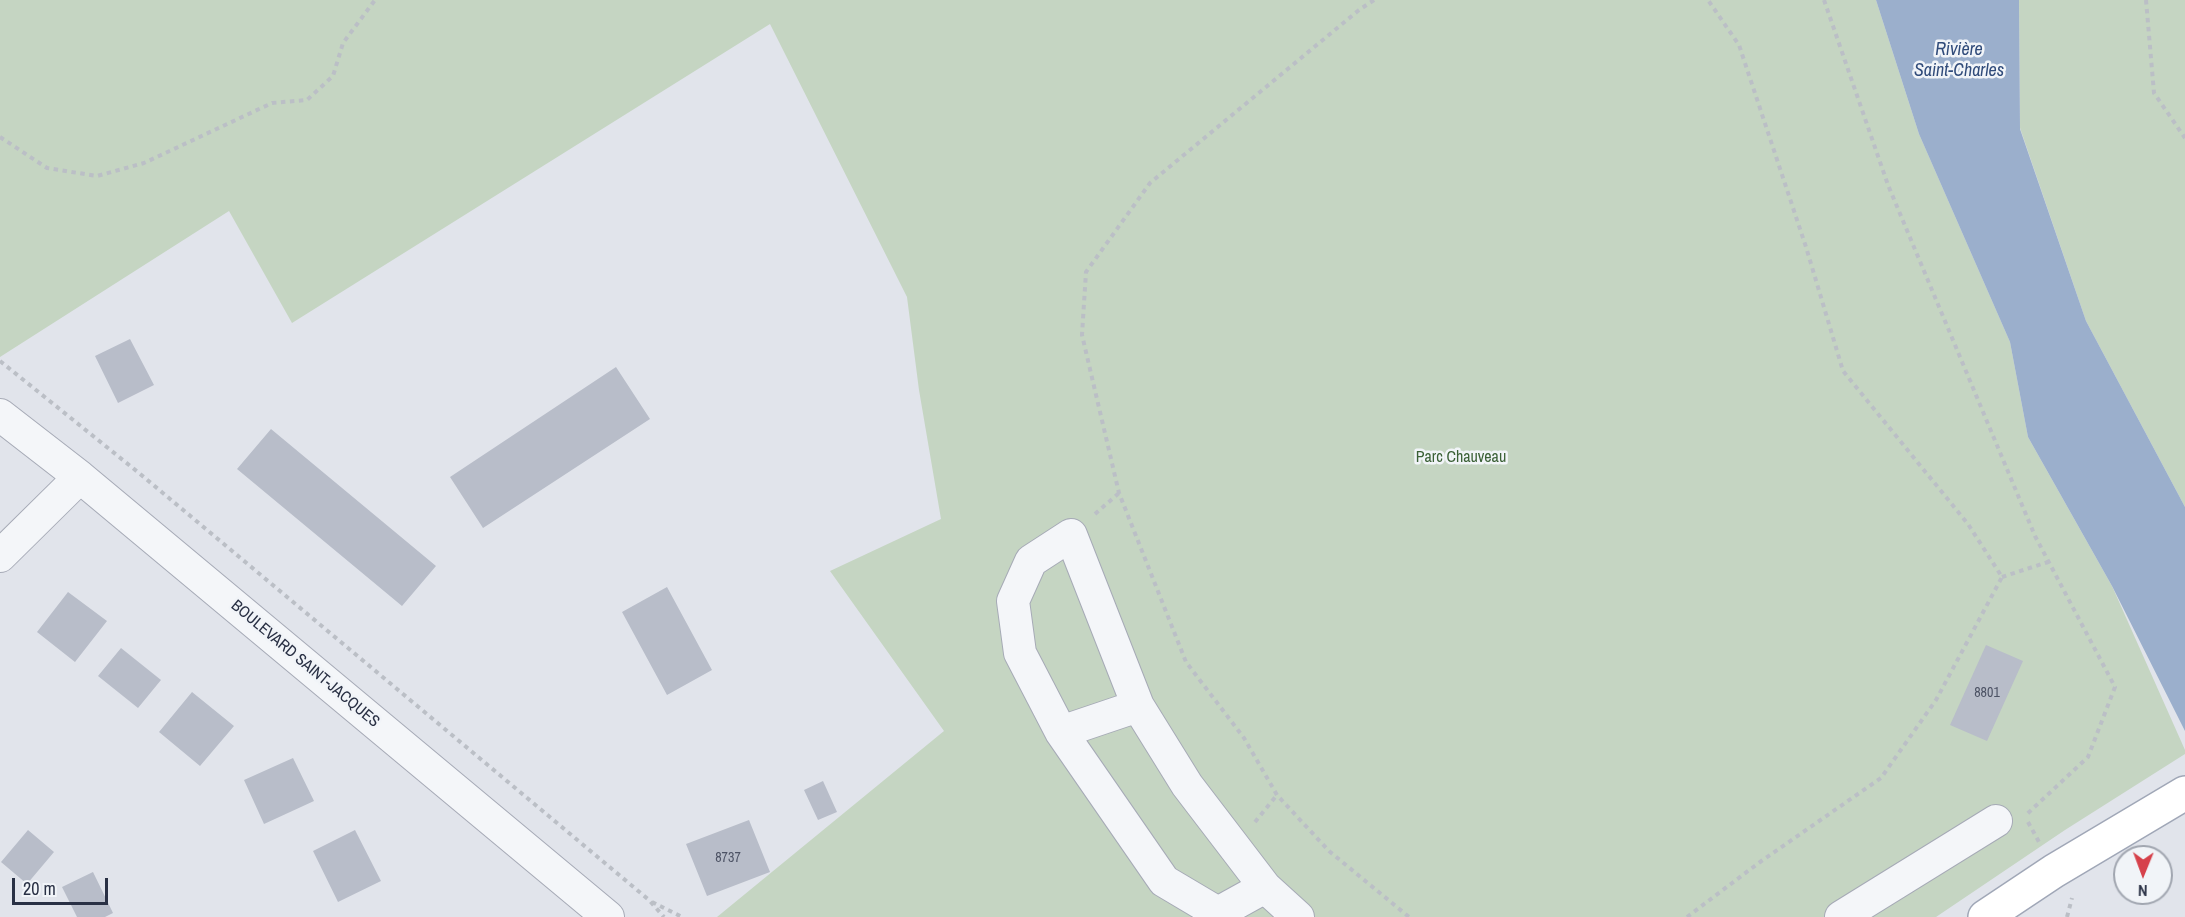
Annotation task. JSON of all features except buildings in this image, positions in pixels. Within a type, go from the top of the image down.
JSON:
[{"type":"main road","points":[[1985,917],[2054,871],[2185,793]]},
{"type":"street","name":"BOULEVARD SAINT-JACQUES","points":[[0,415],[80,477],[608,917]]},
{"type":"street","points":[[0,556],[80,477]]},
{"type":"street","points":[[1265,887],[1218,914],[1164,881],[1061,732],[1020,653],[1013,601],[1031,561],[1071,535],[1138,706],[1187,785],[1265,887],[1298,917]]},
{"type":"street","points":[[1061,732],[1138,706]]},
{"type":"street","points":[[1840,917],[1996,821]]},
{"type":"path","points":[[0,137],[47,168],[97,176],[144,163],[272,103],[307,100],[333,76],[343,43],[375,0]]},
{"type":"path","points":[[1374,0],[1150,183],[1086,272],[1082,335],[1119,494],[1186,662],[1244,738],[1277,795],[1329,851],[1409,917]]},
{"type":"path","points":[[1708,0],[1739,45],[1806,247],[1843,371],[1968,524],[2002,577]]},
{"type":"path","points":[[1824,0],[1888,185],[2035,536],[2115,687],[2088,757],[2025,816],[2054,871],[2073,893],[2067,917]]},
{"type":"path","points":[[2146,0],[2154,93],[2185,138]]},
{"type":"path","points":[[0,361],[139,473],[649,900],[664,917]]},
{"type":"path","points":[[1687,917],[1760,862],[1881,778],[1936,700],[2002,577],[2048,562]]},
{"type":"path","points":[[649,900],[682,917]]},
{"type":"green space","name":"Parc Chauveau","points":[[0,0],[1876,0],[1919,134],[2010,342],[2028,437],[2112,586],[2185,754],[2065,830],[1936,917],[717,917],[944,731],[830,571],[941,519],[919,390],[907,297],[770,24],[292,323],[229,211],[0,357]]},
{"type":"green space","points":[[2019,0],[2185,0],[2185,507],[2086,321],[2020,128]]},
{"type":"water","name":"Rivière Saint-Charles","points":[[1876,0],[2019,0],[2020,129],[2086,321],[2185,507],[2185,731],[2112,586],[2028,437],[2010,342],[1919,134]]}]
